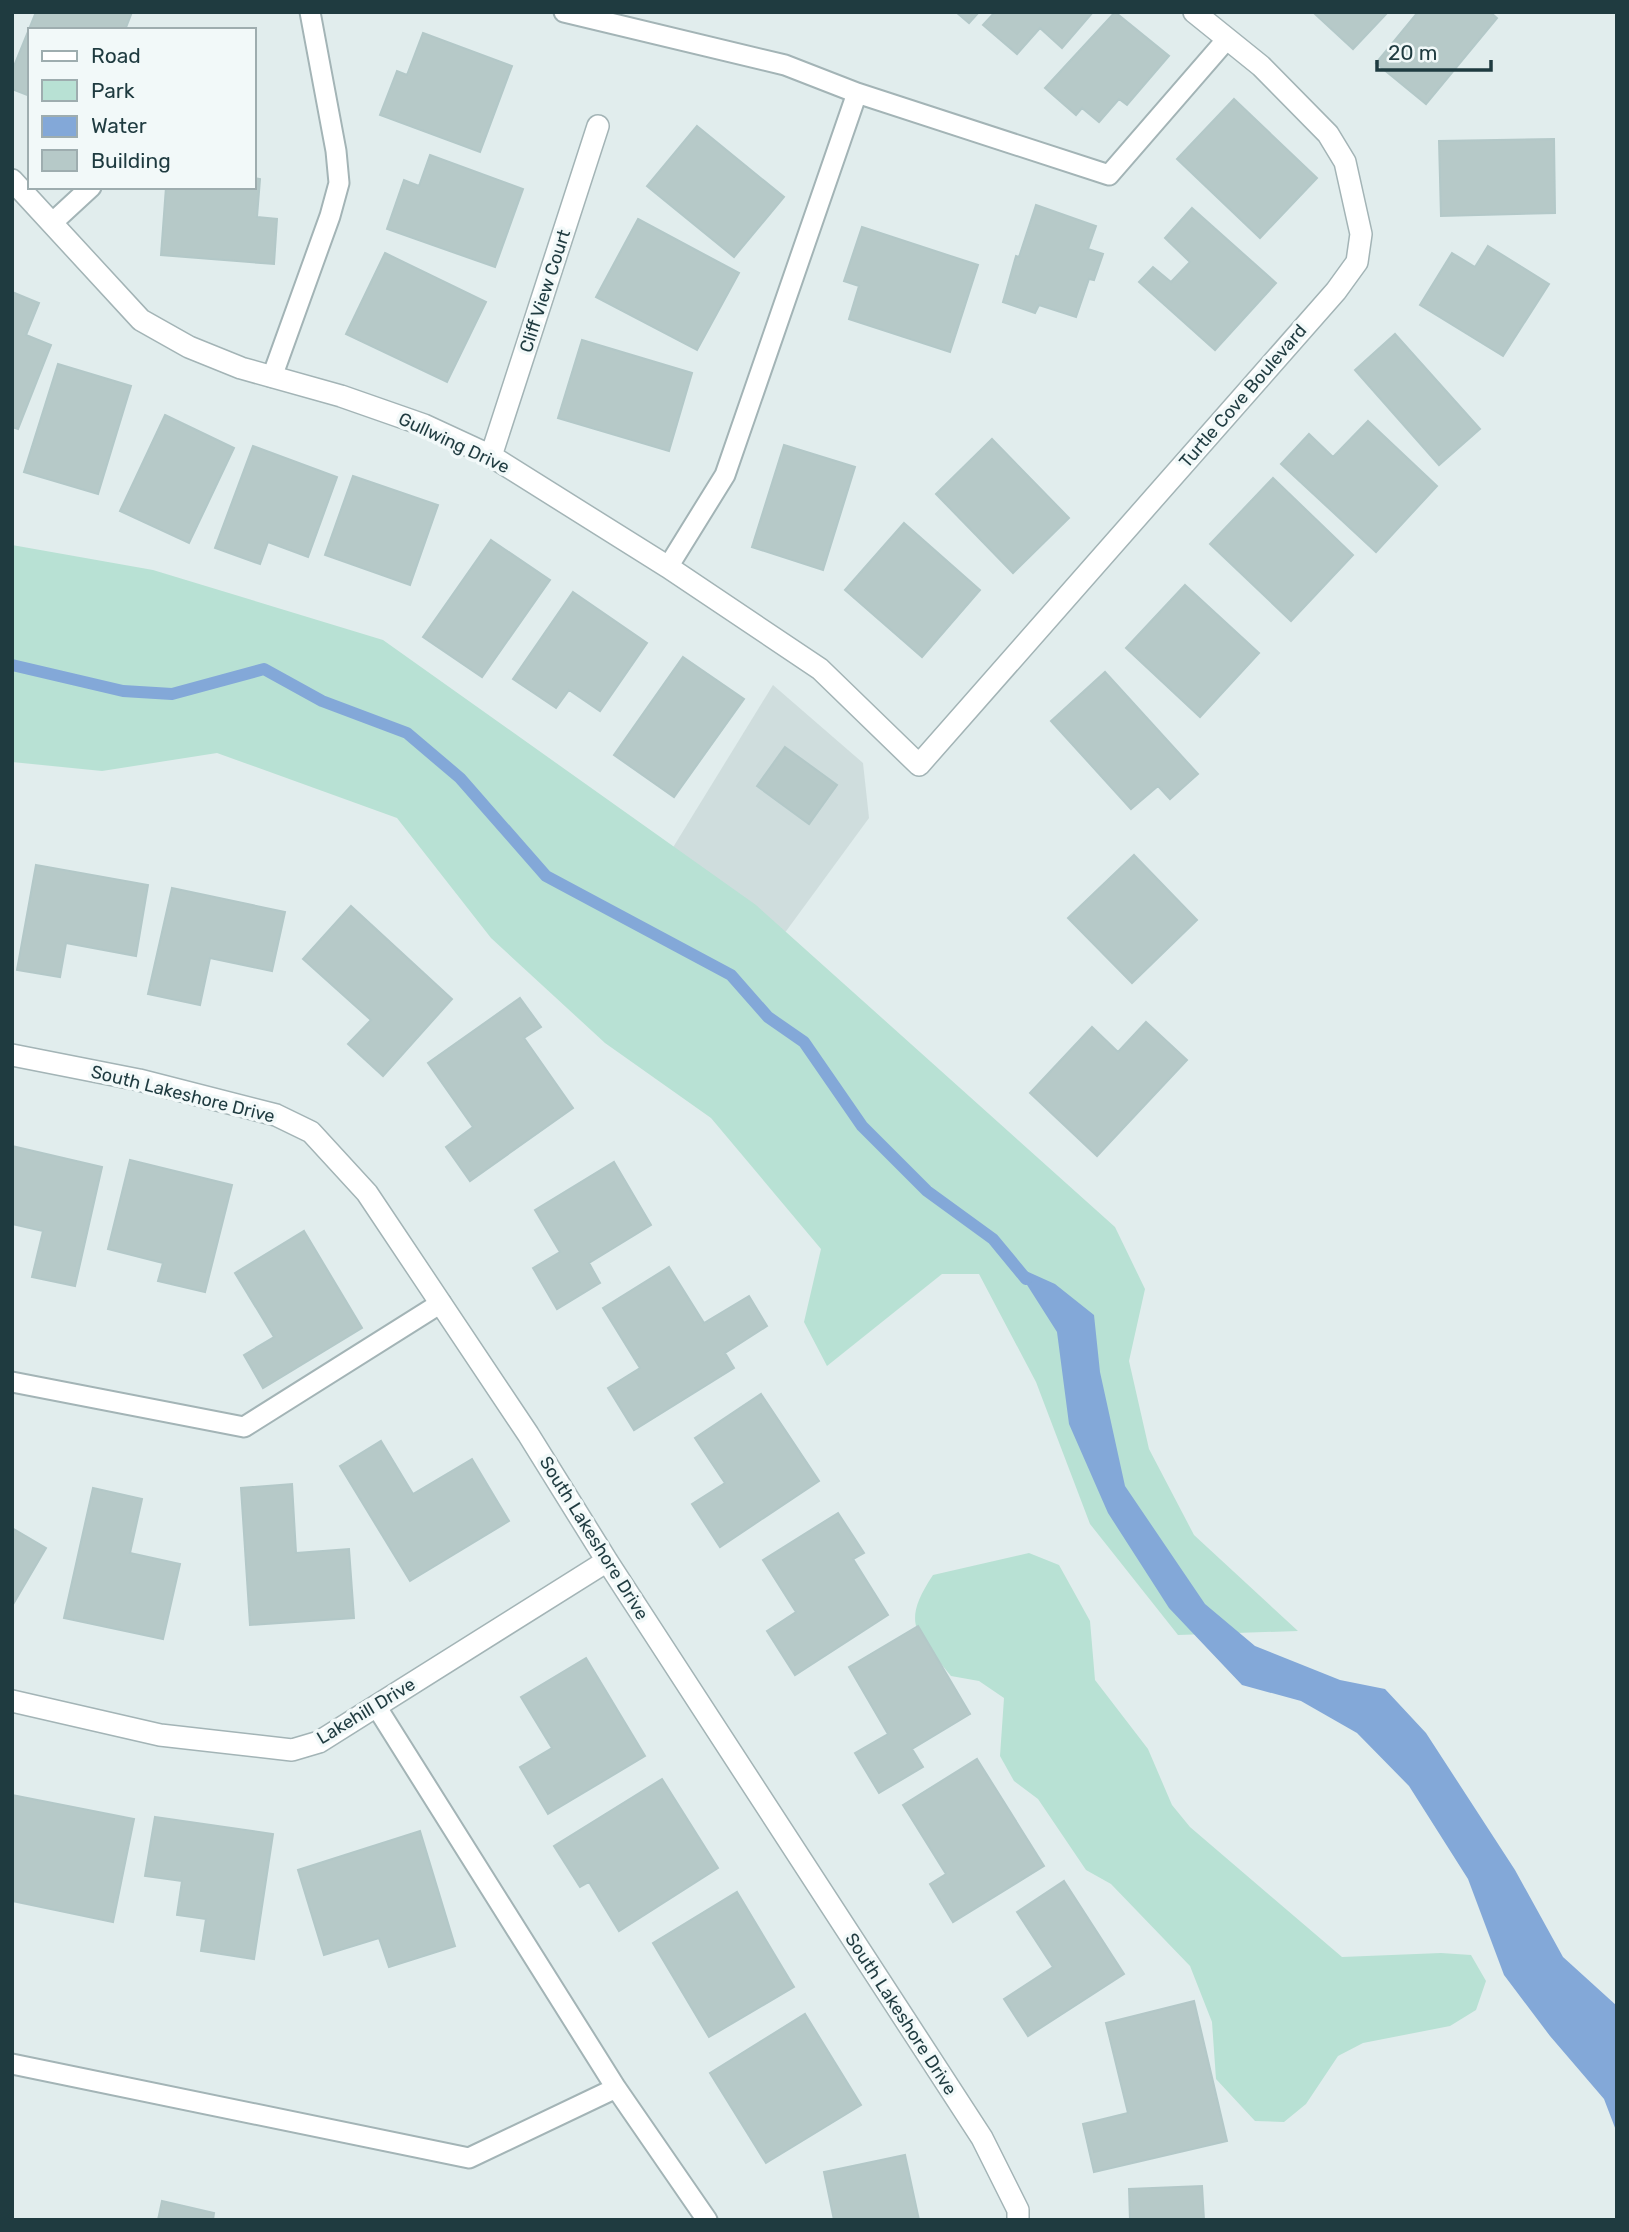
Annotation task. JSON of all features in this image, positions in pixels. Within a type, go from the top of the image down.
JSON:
[{"type":"street","name":"Turtle Cove Boulevard","points":[[919,765],[1336,291],[1357,262],[1361,233],[1345,162],[1328,134],[1261,66],[1194,12]]},
{"type":"street","name":"Cliff View Court","points":[[491,456],[598,125]]},
{"type":"street","name":"Gullwing Drive","points":[[12,180],[141,320],[189,347],[272,377],[341,396],[424,425],[491,456],[668,567],[820,669],[919,765]]},
{"type":"street","name":"South Lakeshore Drive","points":[[12,1055],[139,1080],[276,1115],[312,1132],[368,1193],[528,1434],[607,1561],[982,2138],[1017,2210],[1017,2220]]},
{"type":"street","name":"Lakehill Drive","points":[[12,1702],[160,1735],[292,1750],[319,1742],[607,1561]]},
{"type":"lane","points":[[272,377],[330,216],[339,183],[336,151],[310,12]]},
{"type":"lane","points":[[564,12],[785,65],[857,93],[1109,175],[1227,39]]},
{"type":"lane","points":[[668,567],[725,475],[857,93]]},
{"type":"lane","points":[[52,223],[89,189]]},
{"type":"lane","points":[[12,1382],[244,1427],[441,1303]]},
{"type":"lane","points":[[376,1706],[616,2088],[706,2220]]},
{"type":"lane","points":[[12,2064],[468,2158],[616,2088]]},
{"type":"shaded area","points":[[773,685],[863,763],[869,818],[773,949],[664,862]]},
{"type":"green space","points":[[12,545],[153,570],[383,640],[756,905],[1115,1227],[1145,1289],[1129,1361],[1149,1449],[1194,1535],[1298,1631],[1178,1635],[1090,1524],[1036,1382],[979,1274],[942,1274],[827,1366],[804,1322],[821,1249],[711,1118],[605,1043],[491,938],[397,818],[217,753],[102,771],[12,762]]},
{"type":"green space","points":[[1029,1553],[1059,1565],[1090,1621],[1095,1680],[1148,1749],[1172,1805],[1190,1827],[1342,1957],[1441,1953],[1471,1955],[1486,1981],[1476,2010],[1450,2026],[1363,2043],[1338,2056],[1306,2104],[1284,2122],[1255,2121],[1216,2079],[1212,2022],[1190,1966],[1111,1884],[1086,1870],[1038,1799],[1014,1781],[1000,1756],[1004,1698],[979,1681],[951,1676],[929,1650],[917,1629],[917,1606],[933,1575]]},
{"type":"water","points":[[1015,1266],[1055,1284],[1094,1315],[1100,1372],[1125,1486],[1205,1604],[1255,1646],[1340,1680],[1385,1689],[1426,1733],[1515,1870],[1563,1957],[1617,2006],[1617,2133],[1604,2099],[1550,2036],[1504,1975],[1468,1879],[1409,1786],[1357,1733],[1301,1701],[1242,1685],[1169,1608],[1108,1513],[1069,1424],[1057,1332]]},
{"type":"building","points":[[36,12],[132,12],[126,28],[29,28]]},
{"type":"building","points":[[956,12],[979,12],[969,23]]},
{"type":"building","points":[[995,12],[1093,12],[1062,48],[1040,28],[1017,54],[983,25]]},
{"type":"building","points":[[1115,12],[1169,56],[1127,105],[1119,99],[1099,122],[1082,108],[1076,115],[1045,88]]},
{"type":"building","points":[[1388,12],[1353,49],[1315,14]]},
{"type":"building","points":[[1418,12],[1490,12],[1497,18],[1426,104],[1376,63]]},
{"type":"building","points":[[28,32],[28,95],[12,89],[12,71]]},
{"type":"building","points":[[423,33],[512,66],[480,152],[380,115],[397,71],[407,75]]},
{"type":"building","points":[[1234,99],[1317,178],[1260,238],[1177,159]]},
{"type":"building","points":[[697,126],[784,197],[734,257],[647,186]]},
{"type":"building","points":[[1554,139],[1555,213],[1441,216],[1439,141]]},
{"type":"building","points":[[430,155],[523,189],[495,267],[387,229],[404,180],[419,186]]},
{"type":"building","points":[[256,178],[260,179],[257,217],[277,219],[274,264],[161,255],[166,189],[256,189]]},
{"type":"building","points":[[1036,205],[1096,226],[1088,249],[1103,254],[1094,280],[1089,279],[1076,317],[1039,305],[1035,313],[1003,302],[1016,256],[1019,257]]},
{"type":"building","points":[[1192,208],[1276,283],[1215,350],[1139,282],[1153,267],[1171,282],[1190,262],[1165,238]]},
{"type":"building","points":[[638,219],[739,273],[697,350],[596,297]]},
{"type":"building","points":[[862,227],[978,265],[950,352],[849,319],[859,286],[844,281]]},
{"type":"building","points":[[1488,246],[1549,284],[1503,356],[1420,305],[1452,253],[1475,267]]},
{"type":"building","points":[[385,253],[486,302],[447,382],[346,334]]},
{"type":"building","points":[[12,292],[39,303],[26,335],[51,345],[18,429],[12,427]]},
{"type":"building","points":[[1395,334],[1480,429],[1439,465],[1355,370]]},
{"type":"building","points":[[582,340],[692,373],[669,451],[558,418]]},
{"type":"building","points":[[58,364],[131,386],[98,494],[24,472]]},
{"type":"building","points":[[165,415],[234,448],[189,543],[120,511]]},
{"type":"building","points":[[1368,421],[1437,486],[1376,552],[1281,464],[1309,434],[1333,457]]},
{"type":"building","points":[[992,439],[1069,518],[1013,573],[936,494]]},
{"type":"building","points":[[784,445],[855,467],[823,570],[752,547]]},
{"type":"building","points":[[253,446],[337,477],[308,557],[268,542],[260,564],[215,548]]},
{"type":"building","points":[[353,476],[438,505],[410,585],[325,555]]},
{"type":"building","points":[[1273,478],[1353,555],[1291,621],[1210,544]]},
{"type":"building","points":[[904,523],[980,590],[922,657],[845,590]]},
{"type":"building","points":[[491,540],[550,580],[482,677],[423,637]]},
{"type":"building","points":[[1185,585],[1259,653],[1200,717],[1126,648]]},
{"type":"building","points":[[573,592],[647,643],[600,711],[569,690],[556,708],[513,679]]},
{"type":"building","points":[[683,657],[744,699],[674,797],[614,755]]},
{"type":"building","points":[[1105,672],[1198,774],[1170,799],[1158,786],[1131,809],[1051,721]]},
{"type":"building","points":[[785,747],[837,785],[809,824],[757,786]]},
{"type":"building","points":[[1134,855],[1197,920],[1132,983],[1068,918]]},
{"type":"building","points":[[36,865],[148,885],[136,956],[66,943],[60,977],[17,970]]},
{"type":"building","points":[[172,888],[285,912],[272,971],[210,958],[200,1005],[148,994]]},
{"type":"building","points":[[351,906],[452,999],[383,1076],[348,1044],[371,1020],[303,959]]},
{"type":"building","points":[[520,998],[541,1027],[524,1038],[573,1108],[470,1181],[446,1147],[473,1127],[428,1063]]},
{"type":"building","points":[[1146,1022],[1187,1060],[1097,1156],[1030,1093],[1092,1027],[1118,1052]]},
{"type":"building","points":[[12,1146],[102,1167],[75,1286],[32,1277],[43,1231],[12,1224]]},
{"type":"building","points":[[130,1160],[232,1185],[205,1292],[158,1281],[163,1263],[108,1249]]},
{"type":"building","points":[[614,1162],[651,1225],[589,1263],[600,1283],[557,1309],[533,1268],[560,1252],[535,1210]]},
{"type":"building","points":[[304,1231],[362,1328],[263,1388],[244,1355],[274,1337],[235,1273]]},
{"type":"building","points":[[669,1267],[704,1323],[749,1296],[767,1326],[725,1353],[734,1368],[634,1430],[608,1388],[640,1368],[603,1308]]},
{"type":"building","points":[[761,1394],[819,1481],[720,1547],[692,1504],[725,1483],[695,1438]]},
{"type":"building","points":[[381,1441],[413,1494],[472,1459],[509,1521],[410,1581],[340,1466]]},
{"type":"building","points":[[292,1484],[296,1553],[349,1549],[354,1618],[250,1625],[241,1488]]},
{"type":"building","points":[[93,1488],[142,1499],[130,1553],[180,1564],[163,1639],[64,1618]]},
{"type":"building","points":[[838,1513],[864,1553],[853,1559],[888,1615],[795,1675],[767,1631],[796,1612],[763,1560]]},
{"type":"building","points":[[12,1528],[46,1548],[12,1606]]},
{"type":"building","points":[[918,1626],[970,1714],[912,1749],[923,1767],[879,1793],[855,1753],[888,1734],[849,1667]]},
{"type":"building","points":[[586,1658],[645,1756],[548,1814],[520,1767],[552,1748],[521,1697]]},
{"type":"building","points":[[977,1759],[1044,1866],[953,1922],[930,1884],[946,1874],[903,1805]]},
{"type":"building","points":[[662,1779],[718,1868],[619,1931],[589,1882],[580,1887],[554,1846]]},
{"type":"building","points":[[12,1795],[134,1819],[113,1922],[12,1901]]},
{"type":"building","points":[[155,1817],[273,1834],[254,1959],[201,1951],[206,1919],[177,1915],[182,1881],[145,1876]]},
{"type":"building","points":[[420,1831],[455,1946],[389,1967],[379,1938],[324,1955],[298,1870]]},
{"type":"building","points":[[1064,1881],[1124,1974],[1028,2036],[1004,1999],[1053,1967],[1017,1912]]},
{"type":"building","points":[[737,1892],[794,1987],[709,2037],[653,1943]]},
{"type":"building","points":[[1194,2001],[1227,2141],[1094,2172],[1083,2124],[1128,2113],[1106,2023]]},
{"type":"building","points":[[805,2014],[861,2105],[766,2163],[710,2073]]},
{"type":"building","points":[[905,2155],[919,2220],[834,2220],[824,2172]]},
{"type":"building","points":[[1202,2186],[1204,2220],[1130,2220],[1129,2189]]},
{"type":"building","points":[[162,2201],[214,2213],[213,2220],[158,2220]]},
{"type":"waterway","points":[[12,665],[123,691],[172,694],[264,669],[322,701],[407,733],[460,778],[546,876],[731,975],[768,1017],[804,1042],[862,1126],[927,1191],[993,1239],[1026,1279]]}]
